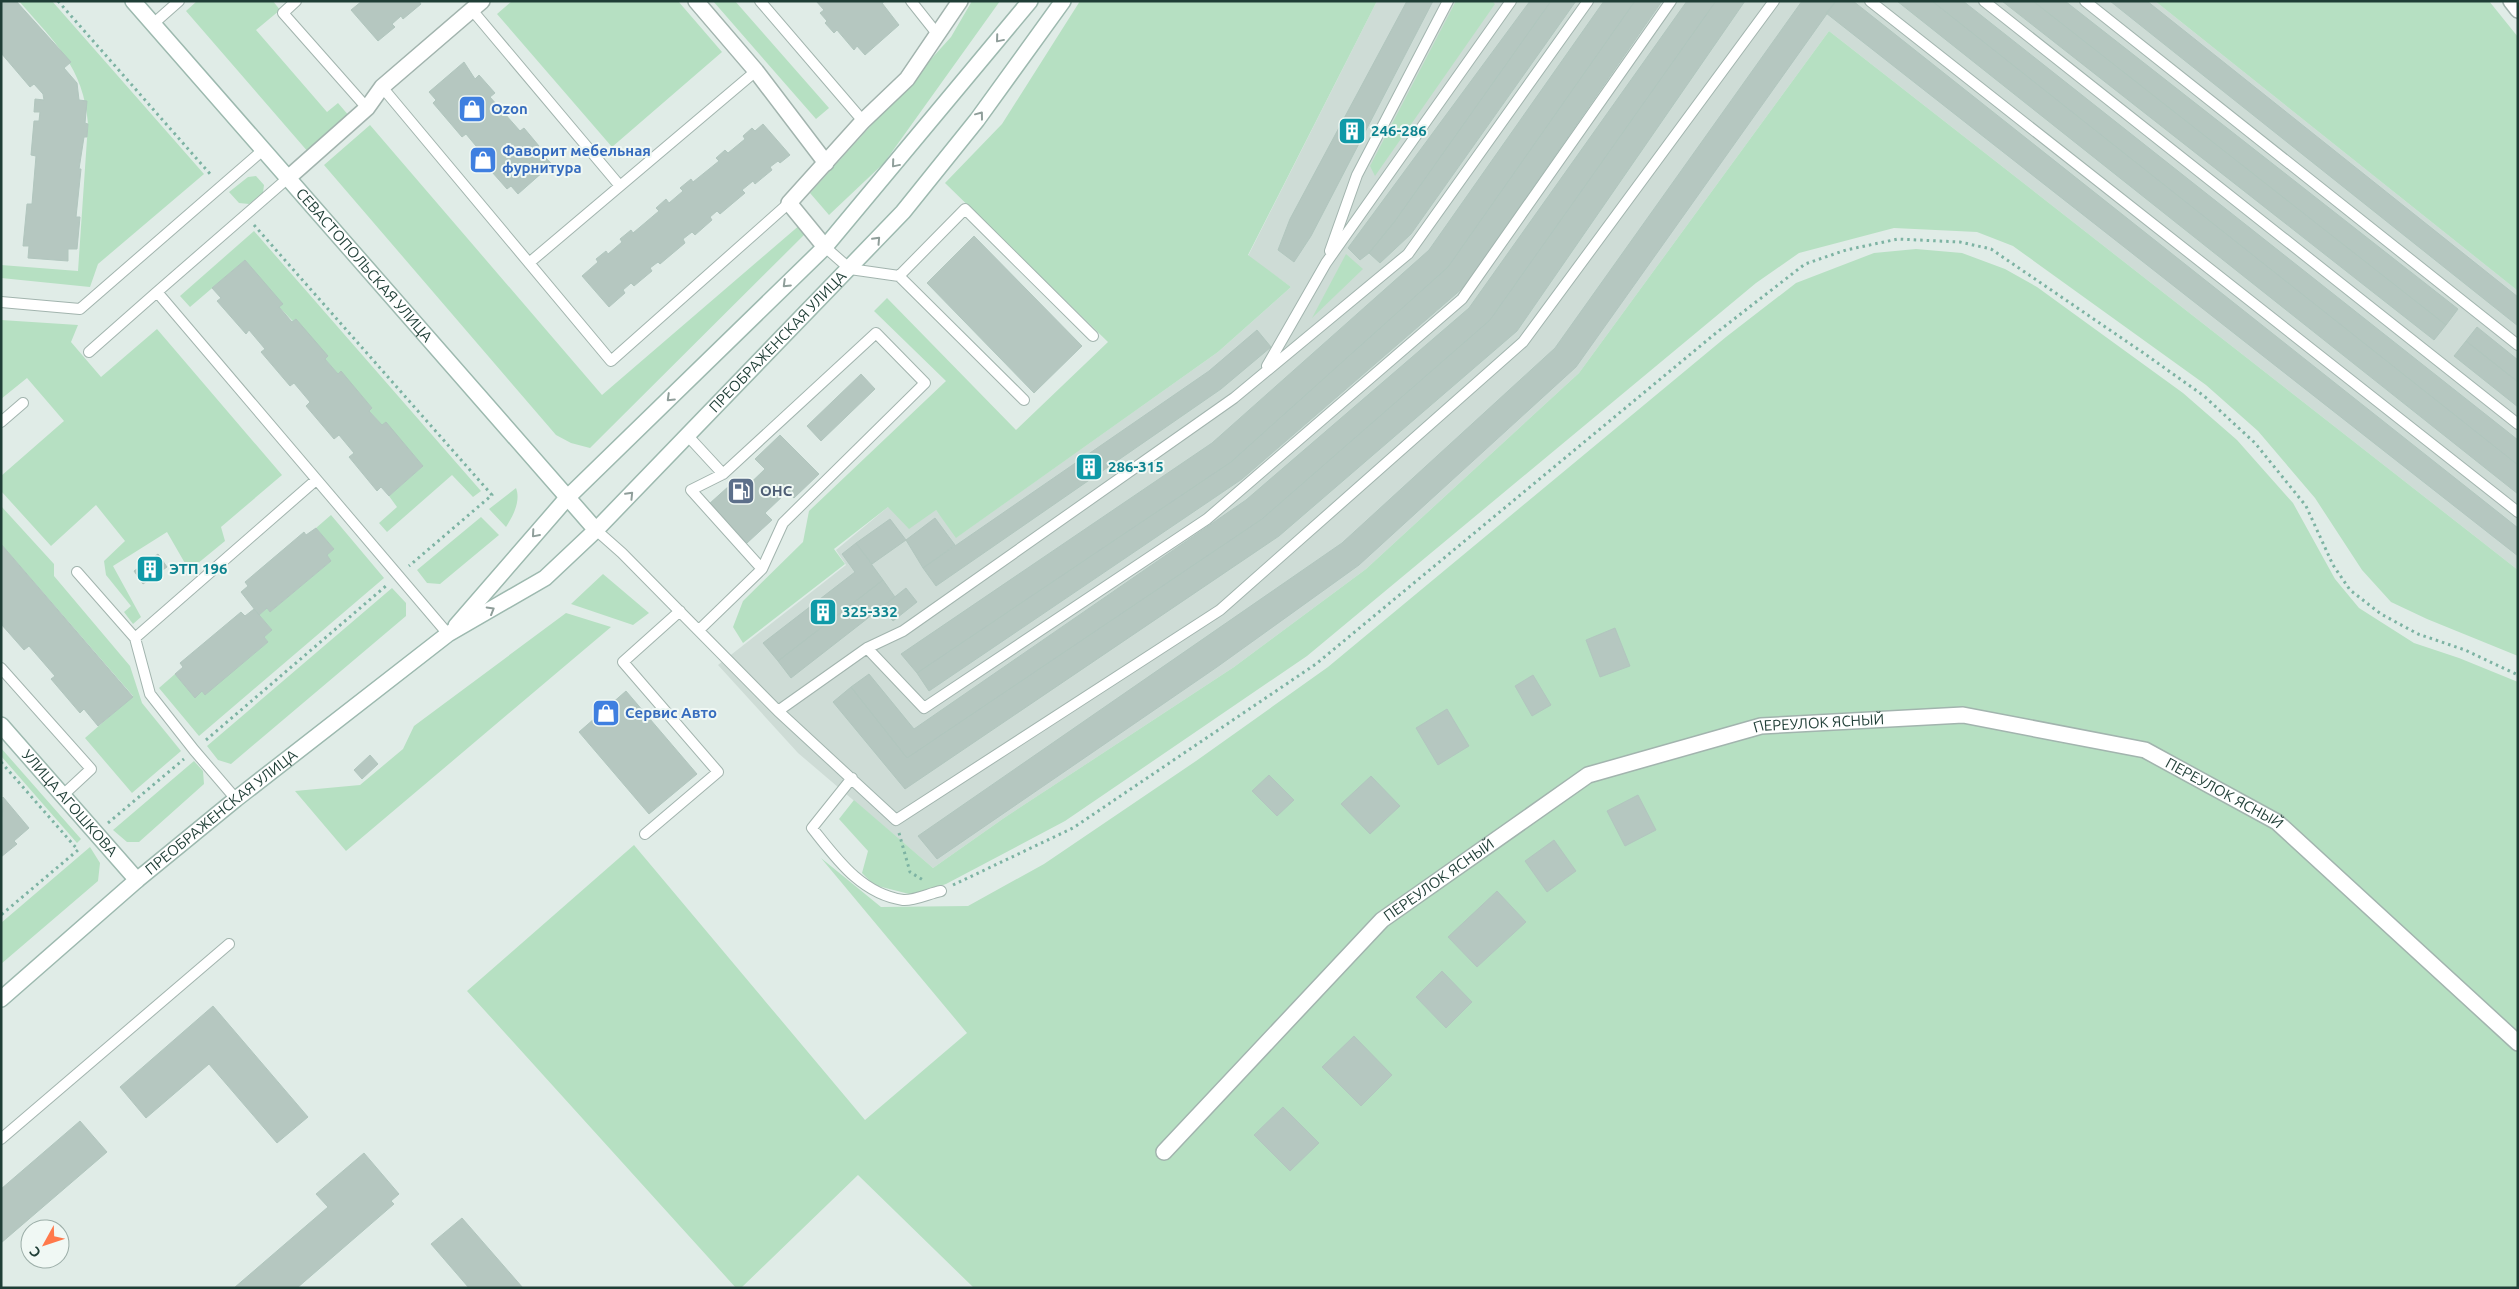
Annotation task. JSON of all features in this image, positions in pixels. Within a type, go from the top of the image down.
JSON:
[{"type":"main road","name":"СЕВАСТОПОЛЬСКАЯ УЛИЦА","points":[[133,1],[596,530]]},
{"type":"main road","points":[[696,1],[756,71],[826,163]]},
{"type":"main road","points":[[825,247],[789,203],[863,121],[907,79],[960,1]]},
{"type":"main road","name":"ПРЕОБРАЖЕНСКАЯ УЛИЦА","points":[[448,634],[567,498],[825,247],[1030,1]]},
{"type":"main road","name":"ПРЕОБРАЖЕНСКАЯ УЛИЦА","points":[[1,998],[137,880],[236,799],[448,634],[545,578],[596,530],[850,269],[902,212],[977,120],[1063,1]]},
{"type":"main road","points":[[2511,1],[2518,10]]},
{"type":"main road","points":[[288,178],[367,108],[382,88],[477,6]]},
{"type":"main road","name":"ПЕРЕУЛОК ЯСНЫЙ","points":[[1164,1152],[1382,920],[1588,775],[1761,726],[1963,715],[2145,750],[2277,822],[2518,1043]]},
{"type":"main road","name":"УЛИЦА АГОШКОВА","points":[[1,725],[137,880]]},
{"type":"lane","points":[[153,24],[179,1]]},
{"type":"lane","points":[[296,1],[283,13],[367,108]]},
{"type":"lane","points":[[760,1],[863,121]]},
{"type":"lane","points":[[911,1],[938,35]]},
{"type":"lane","points":[[1326,263],[1358,175],[1448,1]]},
{"type":"lane","points":[[1264,372],[1326,263],[1511,1]]},
{"type":"lane","points":[[778,711],[867,648],[903,631],[1234,398],[1408,254],[1588,1]]},
{"type":"lane","points":[[867,648],[924,708],[1207,519],[1462,300],[1671,1]]},
{"type":"lane","points":[[596,530],[622,552],[778,711],[896,820],[1220,610],[1523,342],[1774,1]]},
{"type":"lane","points":[[1870,1],[2518,512]]},
{"type":"lane","points":[[1984,1],[2518,424]]},
{"type":"lane","points":[[2085,1],[2518,345]]},
{"type":"lane","points":[[477,6],[620,186]]},
{"type":"lane","points":[[529,263],[756,71]]},
{"type":"lane","points":[[382,88],[611,361],[789,203]]},
{"type":"lane","points":[[1,302],[80,309],[263,150]]},
{"type":"lane","points":[[89,352],[288,178]]},
{"type":"lane","points":[[898,276],[964,209],[1093,336]]},
{"type":"lane","points":[[825,247],[850,269],[898,276],[1024,400]]},
{"type":"lane","points":[[157,292],[448,634]]},
{"type":"lane","points":[[699,630],[762,569],[783,523],[926,383],[876,332],[722,474],[691,490],[762,569]]},
{"type":"lane","points":[[1,422],[23,403]]},
{"type":"lane","points":[[687,435],[722,474]]},
{"type":"lane","points":[[135,638],[316,480]]},
{"type":"lane","points":[[77,572],[135,638],[150,694],[236,799]]},
{"type":"lane","points":[[645,834],[718,772],[623,662],[680,611]]},
{"type":"lane","points":[[1,668],[91,769],[63,795]]},
{"type":"lane","points":[[852,778],[812,828],[845,870],[871,889],[904,900],[941,891]]},
{"type":"lane","points":[[1,1139],[229,944]]},
{"type":"path","points":[[58,1],[221,187]]},
{"type":"path","points":[[1,915],[492,495],[245,215]]},
{"type":"path","points":[[896,820],[910,872],[941,891],[1073,828],[1316,664],[1716,333],[1805,264],[1846,250],[1898,239],[1960,242],[1991,249],[2145,354],[2204,396],[2255,443],[2306,506],[2333,565],[2350,590],[2381,614],[2418,634],[2465,650],[2518,675]]},
{"type":"path","points":[[1,762],[78,850]]},
{"type":"shaded area","points":[[1377,1],[2155,1],[2518,291],[2518,570],[1829,31],[1579,373],[1366,569],[1234,667],[1004,818],[933,868],[798,753],[718,665],[846,565],[836,550],[888,507],[936,510],[957,537],[1218,352],[1291,287],[1248,256]]},
{"type":"green space","points":[[19,1],[52,1],[204,174],[98,264],[90,287],[1,278],[1,265],[78,271],[88,124],[85,104],[74,71],[55,43]]},
{"type":"green space","points":[[197,1],[273,1],[280,10],[256,30],[327,112],[338,103],[350,117],[309,153],[186,11]]},
{"type":"green space","points":[[512,1],[678,1],[722,52],[612,147],[497,14]]},
{"type":"green space","points":[[713,1],[735,1],[829,108],[816,119]]},
{"type":"green space","points":[[972,1],[1000,1],[884,163],[829,215],[810,193],[951,37]]},
{"type":"green space","points":[[1080,1],[1377,1],[1248,255],[1291,287],[1218,352],[956,538],[936,510],[909,529],[888,507],[834,549],[845,564],[743,643],[733,627],[743,601],[803,542],[809,511],[946,381],[874,311],[887,298],[1016,430],[1108,342],[945,183],[1002,124]]},
{"type":"green space","points":[[1456,1],[1492,1],[1495,4],[1375,176],[1370,166]]},
{"type":"green space","points":[[2155,1],[2489,1],[2518,37],[2518,291]]},
{"type":"green space","points":[[1829,31],[2518,570],[2518,656],[2427,619],[2391,602],[2362,570],[2315,498],[2258,431],[2206,385],[2013,246],[1977,232],[1894,228],[1799,253],[1756,283],[1307,656],[1065,821],[946,884],[913,895],[874,885],[862,873],[868,851],[839,819],[854,800],[933,868],[1004,818],[1234,667],[1366,569],[1579,373]]},
{"type":"green space","points":[[370,125],[602,395],[801,224],[807,232],[590,448],[571,443],[556,435],[324,165]]},
{"type":"green space","points":[[256,176],[264,185],[263,193],[249,204],[239,203],[229,192],[248,177]]},
{"type":"green space","points":[[254,231],[481,491],[473,497],[452,475],[387,532],[379,523],[397,507],[389,496],[423,466],[386,423],[382,425],[369,411],[372,408],[341,372],[338,374],[325,359],[327,356],[279,307],[245,260],[190,307],[180,296]]},
{"type":"green space","points":[[1916,249],[1962,253],[2005,269],[2037,287],[2183,393],[2237,440],[2293,503],[2335,579],[2359,608],[2414,643],[2459,658],[2518,682],[2518,1288],[974,1288],[858,1175],[741,1288],[736,1288],[467,991],[634,845],[865,1120],[967,1033],[821,858],[881,907],[968,906],[1044,864],[1196,761],[1328,667],[1726,337],[1796,283],[1874,253]]},
{"type":"green space","points":[[1346,254],[1363,269],[1312,318]]},
{"type":"green space","points":[[1,320],[78,325],[71,342],[101,377],[157,329],[282,475],[221,527],[225,541],[197,564],[186,565],[167,532],[113,566],[141,617],[133,624],[124,612],[131,606],[106,575],[104,561],[125,541],[96,505],[51,546],[1,491],[1,476],[64,421],[27,378],[1,399]]},
{"type":"green space","points":[[516,488],[517,503],[506,527],[489,509]]},
{"type":"green space","points":[[1,506],[54,564],[54,576],[130,666],[142,703],[181,751],[132,793],[85,738],[133,696],[1,544]]},
{"type":"green space","points":[[331,515],[384,578],[199,736],[159,688],[175,674],[195,697],[202,691],[205,694],[268,642],[264,637],[272,630],[259,615],[267,608],[270,612],[331,561],[327,555],[334,549],[316,528]]},
{"type":"green space","points":[[481,517],[499,535],[440,584],[427,583],[417,570]]},
{"type":"green space","points":[[603,574],[649,613],[633,625],[571,604]]},
{"type":"green space","points":[[392,588],[406,603],[406,616],[231,764],[218,760],[207,746]]},
{"type":"green space","points":[[566,613],[611,627],[346,851],[295,791],[360,785],[403,749],[414,726]]},
{"type":"green space","points":[[1,748],[81,839],[77,843],[1,756]]},
{"type":"green space","points":[[194,761],[203,771],[204,784],[139,842],[127,842],[113,830]]},
{"type":"green space","points":[[90,847],[100,863],[98,881],[1,964],[1,923]]},
{"type":"building","points":[[1,1],[16,1],[71,62],[64,68],[77,83],[79,100],[87,101],[85,123],[88,124],[87,137],[84,137],[79,169],[81,169],[76,217],[80,217],[77,249],[68,249],[68,261],[28,258],[29,246],[23,246],[27,204],[32,204],[36,156],[31,155],[34,121],[39,121],[40,112],[34,112],[35,99],[44,100],[43,94],[34,84],[30,87],[1,53]]},
{"type":"building","points":[[362,1],[419,1],[421,4],[403,19],[401,16],[392,24],[395,27],[378,41],[351,10]]},
{"type":"building","points":[[816,1],[885,1],[882,3],[899,25],[865,55],[857,46],[854,50],[837,30],[834,33],[825,23],[827,21],[820,13],[824,10]]},
{"type":"building","name":"246-286","points":[[1407,1],[1433,1],[1311,236],[1294,262],[1278,250],[1290,219]]},
{"type":"building","points":[[1530,1],[1551,1],[1395,221],[1369,253],[1360,260],[1348,248]]},
{"type":"building","points":[[1551,1],[1576,1],[1411,234],[1380,263],[1369,253],[1395,221]]},
{"type":"building","points":[[1604,1],[1635,1],[1448,267],[1231,462],[917,673],[901,654],[1212,443],[1429,250]]},
{"type":"building","points":[[1635,1],[1662,1],[1464,287],[1242,479],[929,691],[917,673],[1231,462],[1448,267]]},
{"type":"building","points":[[1687,1],[1716,1],[1490,320],[1262,519],[907,758],[851,687],[869,674],[914,729],[1246,500],[1469,308]]},
{"type":"building","points":[[1716,1],[1745,1],[1517,331],[1279,536],[905,789],[833,702],[851,687],[907,758],[1262,519],[1490,320]]},
{"type":"building","points":[[1802,1],[1836,1],[1576,367],[1359,565],[1217,667],[937,859],[918,836],[1342,543],[1555,348]]},
{"type":"building","points":[[1836,1],[1853,1],[2518,528],[2518,556],[1826,13]]},
{"type":"building","points":[[1897,1],[1932,1],[2518,465],[2518,494]]},
{"type":"building","points":[[1932,1],[1963,1],[2518,440],[2518,465]]},
{"type":"building","points":[[2002,1],[2033,1],[2446,325],[2434,340]]},
{"type":"building","points":[[2033,1],[2065,1],[2458,309],[2446,325]]},
{"type":"building","points":[[2110,1],[2147,1],[2518,297],[2518,326]]},
{"type":"building","points":[[464,62],[475,79],[479,75],[495,93],[490,97],[520,131],[524,128],[539,146],[536,149],[552,164],[518,194],[511,186],[507,189],[477,155],[481,152],[466,134],[462,137],[433,103],[436,100],[429,92]]},
{"type":"building","points":[[763,124],[790,155],[780,163],[778,161],[770,167],[772,170],[755,184],[753,181],[742,190],[745,193],[720,214],[717,211],[710,217],[712,220],[695,235],[692,232],[683,239],[685,243],[660,264],[658,262],[650,268],[652,271],[634,286],[631,283],[623,290],[625,293],[609,307],[582,276],[598,262],[596,259],[606,251],[608,254],[622,242],[620,239],[631,230],[633,233],[659,211],[656,208],[666,199],[669,203],[683,191],[680,188],[691,179],[693,182],[719,161],[716,158],[725,150],[728,153],[745,139],[743,136],[752,128],[755,131]]},
{"type":"building","points":[[974,236],[1082,346],[1034,393],[927,283]]},
{"type":"building","points":[[245,260],[283,304],[279,307],[292,322],[296,319],[328,356],[325,359],[338,374],[341,371],[372,408],[369,411],[382,425],[386,422],[423,466],[389,496],[381,487],[377,491],[349,457],[354,453],[339,435],[334,439],[306,406],[310,402],[294,383],[290,386],[261,352],[265,349],[249,330],[246,334],[217,301],[221,298],[212,288]]},
{"type":"building","points":[[2477,327],[2518,360],[2518,382],[2466,341]]},
{"type":"building","name":"286-315","points":[[1257,330],[1271,347],[1221,389],[936,586],[923,568],[1209,371]]},
{"type":"building","points":[[2466,341],[2518,382],[2518,407],[2454,356]]},
{"type":"building","points":[[861,374],[875,389],[821,441],[807,426]]},
{"type":"building","points":[[780,435],[819,474],[794,498],[787,492],[765,513],[772,520],[747,543],[709,504],[729,486],[738,495],[765,469],[755,459]]},
{"type":"building","points":[[935,518],[955,545],[923,568],[906,540]]},
{"type":"building","points":[[890,519],[906,540],[872,564],[856,543]]},
{"type":"building","points":[[316,528],[334,549],[327,555],[331,561],[270,612],[267,608],[259,615],[241,592],[248,586],[245,582],[304,532],[306,535]]},
{"type":"building","name":"325-332","points":[[856,543],[883,580],[778,661],[763,643],[855,572],[842,554]]},
{"type":"building","points":[[1,544],[133,697],[98,726],[84,709],[80,713],[51,679],[55,676],[29,646],[24,650],[1,624]]},
{"type":"building","name":"ЭТП 196","points":[[158,554],[167,567],[143,584],[134,571]]},
{"type":"building","points":[[883,580],[895,597],[791,678],[778,661]]},
{"type":"building","points":[[906,588],[917,602],[893,621],[882,607]]},
{"type":"building","points":[[254,609],[272,630],[264,637],[268,642],[205,695],[202,691],[195,698],[175,674],[183,667],[180,663],[241,612],[245,616]]},
{"type":"building","points":[[1615,628],[1630,666],[1600,677],[1586,640]]},
{"type":"building","points":[[1533,675],[1551,705],[1532,716],[1515,686]]},
{"type":"building","points":[[626,691],[697,774],[649,814],[579,732]]},
{"type":"building","points":[[1447,709],[1469,746],[1438,765],[1416,728]]},
{"type":"building","points":[[370,755],[378,764],[362,779],[354,770]]},
{"type":"building","points":[[1269,775],[1294,800],[1277,816],[1252,791]]},
{"type":"building","points":[[1371,776],[1400,806],[1370,834],[1341,804]]},
{"type":"building","points":[[1638,795],[1656,830],[1625,846],[1607,811]]},
{"type":"building","points":[[3,797],[29,828],[14,841],[17,844],[1,857]]},
{"type":"building","points":[[1554,840],[1576,871],[1547,892],[1525,861]]},
{"type":"building","points":[[1497,891],[1526,922],[1477,967],[1448,937]]},
{"type":"building","points":[[1442,971],[1472,1002],[1446,1028],[1416,997]]},
{"type":"building","points":[[213,1006],[308,1117],[277,1143],[209,1064],[146,1118],[120,1087]]},
{"type":"building","points":[[1354,1036],[1392,1075],[1361,1106],[1322,1067]]},
{"type":"building","points":[[1283,1107],[1319,1143],[1290,1171],[1254,1135]]},
{"type":"building","points":[[80,1121],[107,1152],[29,1219],[20,1219],[20,1227],[1,1243],[1,1189]]},
{"type":"building","points":[[364,1153],[399,1194],[391,1201],[394,1204],[297,1288],[234,1288],[328,1207],[316,1194]]},
{"type":"building","points":[[462,1218],[523,1288],[469,1288],[431,1244]]},
{"type":"place","name":"Ozon","points":[[472,109]]},
{"type":"place","name":"246-286","points":[[1352,131]]},
{"type":"place","name":"Фаворит мебельная фурнитура","points":[[483,160]]},
{"type":"place","name":"286-315","points":[[1089,467]]},
{"type":"place","name":"ОНС","points":[[741,491]]},
{"type":"place","name":"ЭТП 196","points":[[150,569]]},
{"type":"place","name":"325-332","points":[[823,612]]},
{"type":"place","name":"Сервис Авто","points":[[606,713]]}]
